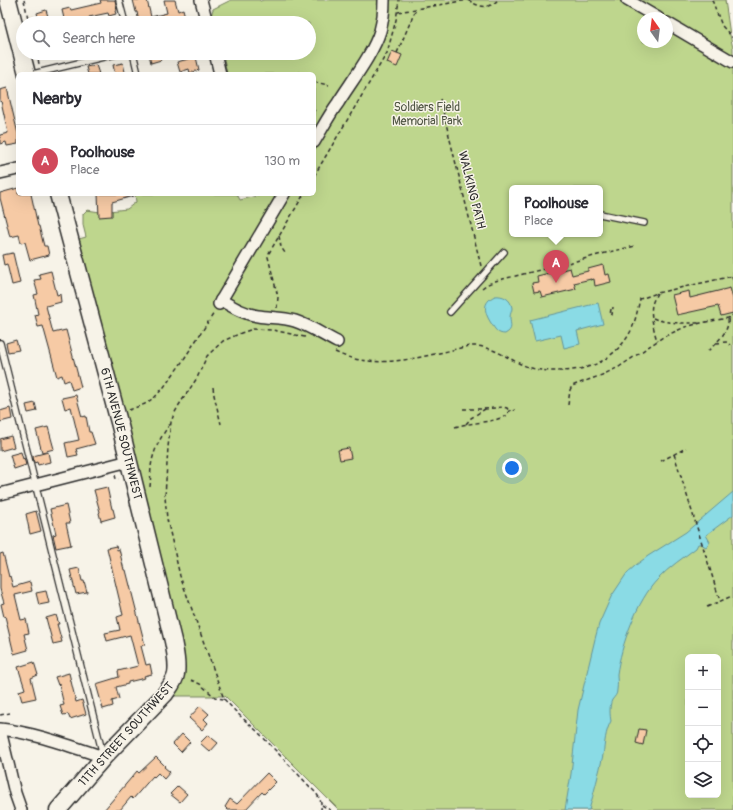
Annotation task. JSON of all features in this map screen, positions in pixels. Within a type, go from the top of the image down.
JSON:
[{"type":"street","points":[[8,0],[16,22]]},
{"type":"street","points":[[201,0],[205,16]]},
{"type":"street","points":[[316,139],[369,54],[376,40],[383,20],[384,0]]},
{"type":"street","points":[[626,0],[647,12]]},
{"type":"street","points":[[673,27],[733,62]]},
{"type":"street","points":[[29,60],[34,72]]},
{"type":"street","points":[[217,60],[220,72]]},
{"type":"street","points":[[0,174],[16,170]]},
{"type":"street","name":"6TH AVENUE SOUTHWEST","points":[[59,196],[129,462],[173,642],[176,657],[176,675]]},
{"type":"street","points":[[283,196],[220,302],[235,309],[257,316],[284,318],[303,324],[337,342]]},
{"type":"street","points":[[0,494],[129,462]]},
{"type":"street","name":"11TH STREET SOUTHWEST","points":[[58,810],[104,757],[165,694],[176,675]]},
{"type":"street","points":[[21,810],[15,793],[0,730],[32,734],[104,757]]},
{"type":"lane","points":[[119,0],[123,16]]},
{"type":"lane","points":[[38,72],[90,60]]},
{"type":"lane","points":[[135,60],[138,72]]},
{"type":"lane","points":[[603,215],[644,223]]},
{"type":"lane","points":[[450,312],[504,252]]},
{"type":"lane","points":[[0,343],[104,757]]},
{"type":"path","points":[[24,0],[27,16]]},
{"type":"path","points":[[316,173],[387,53],[394,32],[399,0]]},
{"type":"path","points":[[398,12],[468,0],[477,6],[488,6],[498,0]]},
{"type":"path","points":[[712,0],[722,26],[733,38]]},
{"type":"path","points":[[397,53],[416,9]]},
{"type":"path","points":[[34,72],[36,60]]},
{"type":"path","points":[[316,82],[330,85]]},
{"type":"path","name":"WALKING PATH","points":[[440,98],[486,285]]},
{"type":"path","points":[[276,318],[278,297],[268,257],[269,252],[303,196]]},
{"type":"path","points":[[279,236],[285,252]]},
{"type":"path","points":[[479,292],[486,285],[495,281],[635,246]]},
{"type":"path","points":[[348,357],[370,362],[387,362],[419,358],[470,346],[480,346],[506,356],[527,367],[539,370],[566,371],[601,362],[621,346],[629,335],[636,320],[640,299],[656,292],[732,276],[733,281]]},
{"type":"path","points":[[656,292],[652,304],[652,318],[657,341]]},
{"type":"path","points":[[116,414],[145,404],[155,397],[180,365],[220,302]]},
{"type":"path","points":[[568,406],[572,386],[619,367],[663,337],[685,327],[728,318],[733,315]]},
{"type":"path","points":[[652,318],[659,321],[701,323]]},
{"type":"path","points":[[708,351],[727,329],[729,323],[728,318]]},
{"type":"path","points":[[150,487],[152,462],[156,448],[179,405],[197,378],[208,356],[223,341],[253,329],[273,330],[293,334]]},
{"type":"path","points":[[716,343],[727,342],[730,345]]},
{"type":"path","points":[[213,386],[221,424]]},
{"type":"path","points":[[463,409],[507,408],[509,411],[516,410]]},
{"type":"path","points":[[466,424],[471,418],[485,409]]},
{"type":"path","points":[[454,427],[462,424],[496,420],[507,415],[509,411]]},
{"type":"path","points":[[171,422],[165,497],[167,519],[180,576],[224,699],[314,790],[320,797],[322,805],[321,810]]},
{"type":"path","points":[[661,461],[686,448]]},
{"type":"path","points":[[674,454],[720,601]]},
{"type":"path","points":[[707,607],[732,596]]},
{"type":"path","points":[[191,680],[200,684],[216,698],[224,699]]},
{"type":"path","points":[[0,715],[10,713]]},
{"type":"path","points":[[322,805],[330,810]]},
{"type":"green space","name":"Soldiers Field Memorial Park","points":[[231,0],[725,0],[733,48],[733,810],[339,810],[225,696],[174,696],[184,675],[184,653],[79,239],[86,237],[83,225],[83,214],[87,210],[100,212],[127,209],[136,202],[135,196],[238,196],[240,200],[257,196],[316,196],[316,72],[227,72],[224,60],[316,60],[316,16],[211,16],[213,9]]},
{"type":"water","points":[[495,296],[506,298],[511,305],[511,329],[505,334],[498,332],[495,329],[487,315],[486,304]]},
{"type":"water","points":[[598,303],[603,324],[577,331],[580,344],[564,348],[561,335],[535,341],[530,320]]},
{"type":"water","points":[[733,492],[733,515],[706,535],[710,542],[706,547],[698,544],[696,548],[662,575],[650,588],[643,599],[631,624],[622,650],[617,674],[617,693],[610,705],[611,721],[606,733],[603,755],[589,810],[565,810],[571,774],[578,710],[599,624],[611,597],[627,573],[636,565],[686,532]]},
{"type":"building","points":[[100,0],[115,0],[117,10],[115,11],[116,14],[109,16],[108,13],[94,16],[63,16],[62,10],[70,8],[71,10],[101,3]]},
{"type":"building","points":[[133,0],[147,0],[151,16],[138,16]]},
{"type":"building","points":[[164,0],[175,0],[178,11],[183,9],[185,16],[155,16],[167,13]]},
{"type":"building","points":[[46,10],[48,16],[38,16],[37,13]]},
{"type":"building","points":[[392,51],[402,55],[397,67],[387,63]]},
{"type":"building","points":[[150,60],[161,60],[151,63]]},
{"type":"building","points":[[185,60],[197,60],[199,70],[190,72],[189,69],[180,72],[177,62]]},
{"type":"building","points":[[123,63],[125,72],[115,72],[113,65]]},
{"type":"building","points":[[96,65],[98,72],[87,72],[86,67]]},
{"type":"building","points":[[7,88],[16,126],[16,144],[7,146],[6,142],[0,144],[0,135],[8,133],[1,101],[0,102],[0,90]]},
{"type":"building","points":[[16,189],[16,196],[31,196],[38,226],[44,246],[47,246],[49,255],[30,260],[25,242],[21,243],[19,235],[10,237],[0,193]]},
{"type":"building","points":[[98,196],[133,196],[112,202],[112,216],[99,217]]},
{"type":"building","points":[[13,253],[20,283],[12,285],[7,264],[4,265],[2,255]]},
{"type":"building","points":[[603,265],[605,275],[609,274],[611,282],[595,286],[594,279],[591,279],[574,283],[576,289],[542,297],[540,291],[534,292],[532,283],[538,282],[537,276],[570,268],[572,275]]},
{"type":"building","points":[[51,271],[57,295],[60,294],[61,302],[46,306],[53,333],[66,330],[81,387],[72,390],[69,380],[64,382],[62,375],[57,377],[43,326],[38,327],[35,315],[38,314],[34,295],[38,294],[34,280],[41,279],[39,274]]},
{"type":"building","points":[[730,288],[733,299],[733,313],[721,316],[718,306],[677,315],[672,295],[689,291],[690,298]]},
{"type":"building","points":[[16,340],[19,350],[8,352],[6,343]]},
{"type":"building","points":[[76,395],[82,417],[86,416],[89,432],[91,432],[95,444],[76,449],[78,455],[68,457],[65,443],[79,440],[71,407],[65,409],[62,398]]},
{"type":"building","points":[[35,403],[37,411],[28,413],[26,405]]},
{"type":"building","points":[[10,408],[12,419],[0,422],[0,411]]},
{"type":"building","points":[[48,427],[54,449],[42,452],[36,430]]},
{"type":"building","points":[[11,436],[14,447],[0,451],[0,439]]},
{"type":"building","points":[[349,448],[351,458],[340,460],[338,450]]},
{"type":"building","points":[[21,452],[26,465],[14,469],[10,455]]},
{"type":"building","points":[[48,452],[50,462],[38,465],[37,462],[34,463],[33,456]]},
{"type":"building","points":[[107,487],[115,517],[101,521],[94,490]]},
{"type":"building","points":[[66,505],[70,523],[66,523],[71,545],[56,548],[53,535],[56,534],[50,509]]},
{"type":"building","points":[[36,511],[41,531],[30,534],[26,514]]},
{"type":"building","points":[[116,546],[117,550],[119,549],[124,570],[126,570],[145,645],[141,646],[146,665],[150,664],[152,674],[144,676],[145,678],[128,682],[128,684],[116,687],[119,699],[112,701],[113,706],[103,709],[96,684],[119,677],[118,671],[138,666],[130,635],[107,641],[105,633],[120,630],[117,617],[123,615],[107,548]]},
{"type":"building","points":[[3,553],[13,587],[30,582],[32,591],[15,595],[21,620],[26,619],[29,633],[24,634],[28,650],[14,654],[1,604],[4,603],[0,589],[0,554]]},
{"type":"building","points":[[79,568],[82,581],[84,581],[87,592],[76,594],[70,570]]},
{"type":"building","points":[[46,591],[49,603],[39,605],[36,593]]},
{"type":"building","points":[[56,615],[62,642],[53,644],[46,618]]},
{"type":"building","points":[[34,662],[38,675],[31,678],[36,698],[22,701],[19,691],[25,689],[18,667]]},
{"type":"building","points":[[69,673],[76,702],[82,700],[86,714],[70,719],[68,714],[63,715],[60,706],[64,705],[59,684],[58,685],[55,677]]},
{"type":"building","points":[[200,706],[209,714],[204,719],[208,723],[202,730],[189,718]]},
{"type":"building","points":[[639,729],[646,730],[643,745],[636,743]]},
{"type":"building","points":[[182,734],[190,742],[181,752],[173,744]]},
{"type":"building","points":[[208,735],[218,743],[210,752],[200,743]]},
{"type":"building","points":[[156,757],[170,772],[164,779],[158,773],[154,777],[153,776],[133,799],[131,797],[120,810],[104,810],[137,771],[139,773]]},
{"type":"building","points":[[267,773],[276,782],[264,794],[262,792],[245,810],[228,810],[225,807],[230,799],[237,804]]},
{"type":"building","points":[[178,786],[187,794],[180,802],[170,794]]},
{"type":"place","name":"Poolhouse","points":[[556,283]]}]
